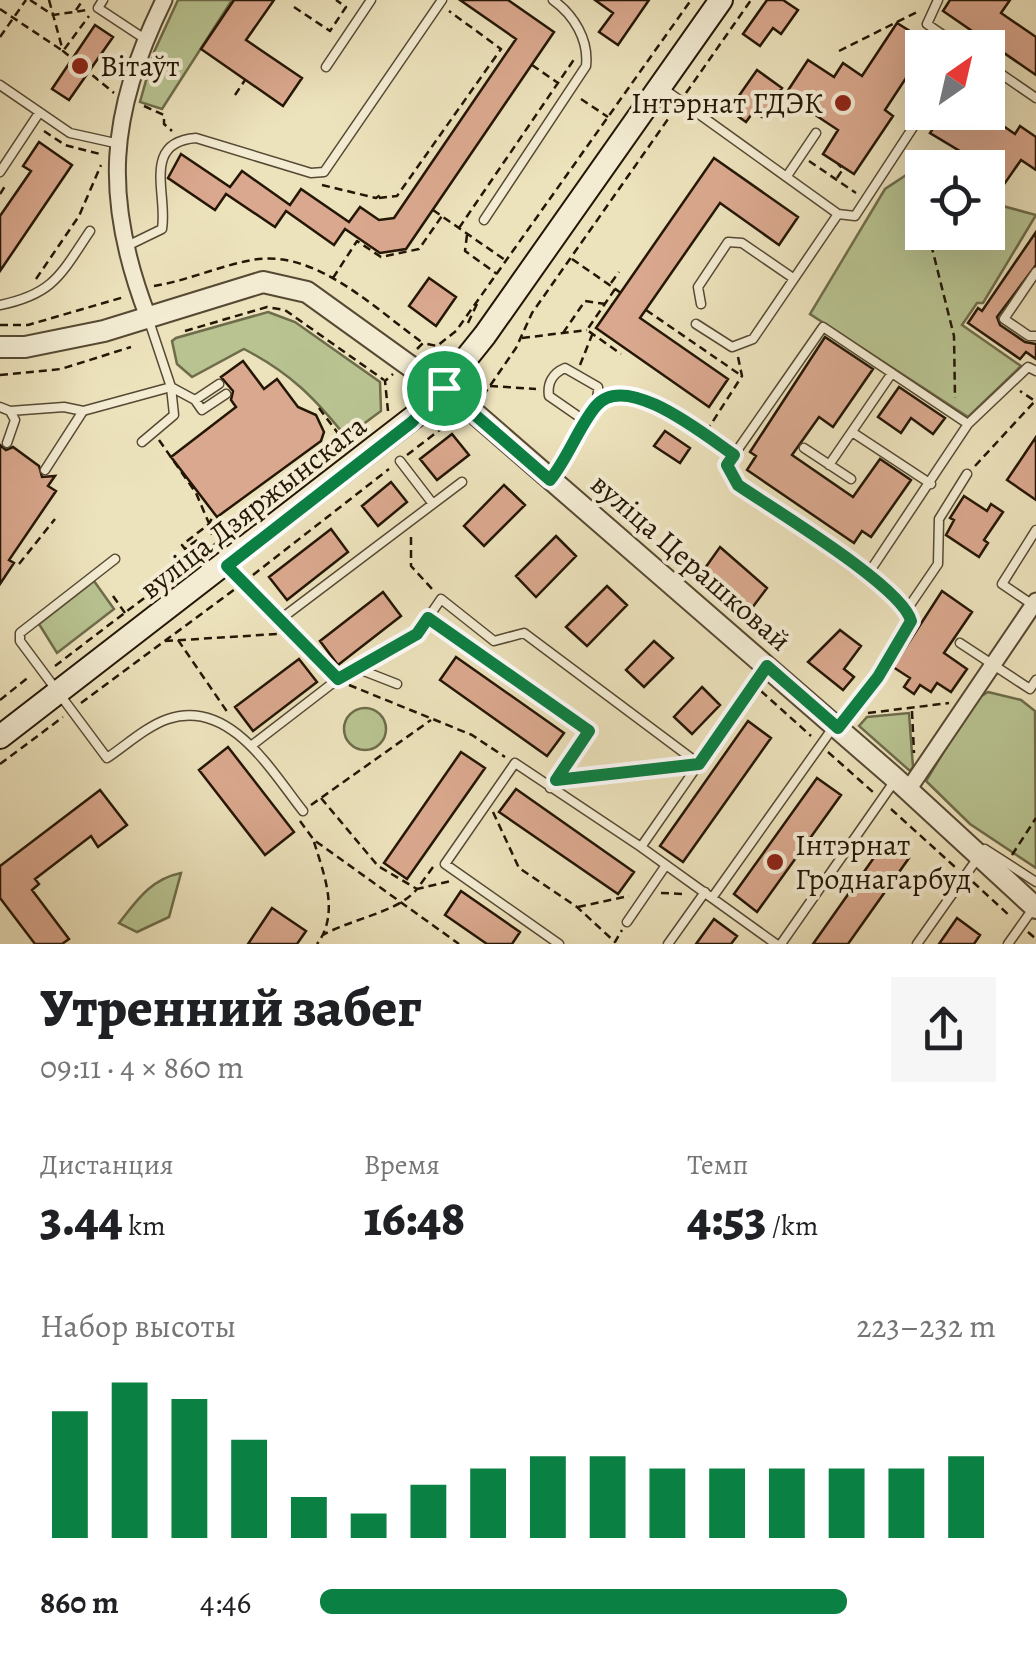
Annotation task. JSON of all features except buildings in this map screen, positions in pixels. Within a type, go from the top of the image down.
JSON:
[{"type":"main road","name":"вуліца Дзяржынскага","points":[[0,737],[59,692],[234,575],[412,422],[444,388],[721,0]]},
{"type":"street","points":[[148,317],[126,246],[116,189],[115,143],[144,40],[164,0]]},
{"type":"street","name":"вуліца Церашковай","points":[[0,348],[68,340],[246,285],[279,282],[319,299],[444,388],[763,672],[841,723],[902,785],[1035,907]]},
{"type":"street","points":[[902,785],[1035,603]]},
{"type":"lane","points":[[103,0],[98,8],[144,40]]},
{"type":"lane","points":[[326,67],[371,0]]},
{"type":"lane","points":[[126,246],[162,229],[158,174],[169,148],[180,139],[196,138],[311,173],[324,172],[444,0]]},
{"type":"lane","points":[[484,220],[586,66],[582,36],[566,10],[553,0]]},
{"type":"lane","points":[[936,3],[927,24],[936,30]]},
{"type":"lane","points":[[1005,77],[1036,98]]},
{"type":"lane","points":[[0,86],[70,133],[115,143]]},
{"type":"lane","points":[[660,87],[838,214],[855,216],[911,130]]},
{"type":"lane","points":[[3,173],[40,112]]},
{"type":"lane","points":[[787,176],[816,132]]},
{"type":"lane","points":[[696,324],[732,347],[753,339],[838,214]]},
{"type":"lane","points":[[0,306],[30,299],[50,288],[90,230]]},
{"type":"lane","points":[[701,304],[698,287],[728,242],[742,244],[793,278]]},
{"type":"lane","points":[[1036,272],[1004,319],[1029,336],[1036,336]]},
{"type":"lane","points":[[142,442],[174,415],[171,387],[148,317]]},
{"type":"lane","points":[[668,944],[841,723],[911,621],[908,608],[868,574],[738,485],[727,465],[824,327],[968,424]]},
{"type":"lane","points":[[868,574],[968,424],[1028,367],[1036,371]]},
{"type":"lane","points":[[550,480],[588,423],[598,387],[578,372],[558,371],[548,389],[556,402],[588,423]]},
{"type":"lane","points":[[829,466],[892,374]]},
{"type":"lane","points":[[195,400],[219,384]]},
{"type":"lane","points":[[0,407],[10,411],[64,407],[83,411],[171,387],[195,400],[202,410],[226,394]]},
{"type":"lane","points":[[7,444],[15,420],[10,411]]},
{"type":"lane","points":[[45,470],[83,411]]},
{"type":"lane","points":[[852,432],[930,484]]},
{"type":"lane","points":[[804,448],[851,479]]},
{"type":"lane","points":[[400,461],[433,504]]},
{"type":"lane","points":[[908,608],[938,564],[939,519],[967,474]]},
{"type":"lane","points":[[278,621],[462,482]]},
{"type":"lane","points":[[1035,603],[1002,584],[1036,530]]},
{"type":"lane","points":[[115,559],[20,633],[107,758],[168,718],[219,724],[244,737],[303,811]]},
{"type":"lane","points":[[234,575],[338,679]]},
{"type":"lane","points":[[251,746],[338,679],[417,634],[441,599],[494,642],[524,633],[697,762]]},
{"type":"lane","points":[[428,618],[589,731],[553,784]]},
{"type":"lane","points":[[960,642],[1030,689],[1036,680]]},
{"type":"lane","points":[[356,668],[397,684]]},
{"type":"lane","points":[[641,847],[763,672]]},
{"type":"lane","points":[[560,944],[444,864],[515,764],[553,784],[778,944],[881,800],[902,785]]},
{"type":"lane","points":[[944,823],[1036,882]]},
{"type":"lane","points":[[917,944],[980,855]]},
{"type":"lane","points":[[626,922],[666,865]]},
{"type":"lane","points":[[1008,944],[1035,907]]},
{"type":"path","points":[[0,37],[28,0],[53,15],[94,8],[63,51]]},
{"type":"path","points":[[49,0],[63,51]]},
{"type":"path","points":[[75,12],[83,0]]},
{"type":"path","points":[[294,7],[330,32],[346,7],[336,0]]},
{"type":"path","points":[[444,0],[450,13],[501,49],[509,49]]},
{"type":"path","points":[[415,351],[423,343],[437,346],[446,341],[477,302],[691,0]]},
{"type":"path","points":[[480,400],[532,314],[751,0]]},
{"type":"path","points":[[839,51],[936,3]]},
{"type":"path","points":[[0,9],[127,99],[164,115]]},
{"type":"path","points":[[310,181],[376,198],[397,196],[501,49]]},
{"type":"path","points":[[458,228],[559,84],[576,50]]},
{"type":"path","points":[[236,95],[246,80]]},
{"type":"path","points":[[28,291],[79,216],[106,154],[64,145],[38,127]]},
{"type":"path","points":[[908,134],[911,150]]},
{"type":"path","points":[[801,155],[866,200]]},
{"type":"path","points":[[836,180],[843,169],[838,164]]},
{"type":"path","points":[[0,194],[8,183],[3,173]]},
{"type":"path","points":[[402,189],[410,195]]},
{"type":"path","points":[[376,198],[383,194]]},
{"type":"path","points":[[432,210],[506,261]]},
{"type":"path","points":[[332,279],[357,241],[382,257],[419,249],[442,216]]},
{"type":"path","points":[[467,234],[465,251],[497,274]]},
{"type":"path","points":[[932,250],[954,336],[955,415]]},
{"type":"path","points":[[570,258],[621,292]]},
{"type":"path","points":[[610,285],[619,272]]},
{"type":"path","points":[[150,276],[154,286]]},
{"type":"path","points":[[587,330],[615,289]]},
{"type":"path","points":[[0,326],[28,325],[129,296]]},
{"type":"path","points":[[563,333],[585,301],[606,301],[612,305]]},
{"type":"path","points":[[185,331],[267,307],[285,310],[386,380],[391,408],[380,421]]},
{"type":"path","points":[[646,310],[742,376]]},
{"type":"path","points":[[520,338],[587,330],[621,354]]},
{"type":"path","points":[[578,372],[592,334]]},
{"type":"path","points":[[616,350],[620,345]]},
{"type":"path","points":[[704,434],[742,376],[744,368],[732,347]]},
{"type":"path","points":[[0,376],[61,369],[131,348]]},
{"type":"path","points":[[386,380],[397,370]]},
{"type":"path","points":[[967,474],[1035,402],[1010,384]]},
{"type":"path","points":[[490,386],[548,389]]},
{"type":"path","points":[[596,404],[616,394],[644,398],[734,455]]},
{"type":"path","points":[[319,408],[347,445],[358,437]]},
{"type":"path","points":[[59,692],[400,461],[441,429],[456,424]]},
{"type":"path","points":[[154,433],[196,493],[209,524]]},
{"type":"path","points":[[416,436],[422,444]]},
{"type":"path","points":[[0,764],[126,614],[216,539],[318,466]]},
{"type":"path","points":[[206,547],[200,538],[185,550],[182,546],[209,524],[214,514]]},
{"type":"path","points":[[419,514],[409,542],[411,566],[441,599]]},
{"type":"path","points":[[216,539],[211,533],[231,517],[234,521],[228,530]]},
{"type":"path","points":[[19,564],[56,518]]},
{"type":"path","points":[[209,524],[224,523]]},
{"type":"path","points":[[113,596],[126,614]]},
{"type":"path","points":[[178,640],[244,737]]},
{"type":"path","points":[[763,672],[759,688],[1036,938]]},
{"type":"path","points":[[0,700],[30,676],[59,692]]},
{"type":"path","points":[[841,723],[952,702]]},
{"type":"path","points":[[912,709],[915,768]]},
{"type":"path","points":[[303,811],[432,719]]},
{"type":"path","points":[[553,784],[697,762]]},
{"type":"path","points":[[316,944],[324,935],[364,914],[406,903],[417,889],[378,866],[321,798]]},
{"type":"path","points":[[488,802],[519,868],[576,908],[614,942],[626,922]]},
{"type":"path","points":[[291,810],[314,840],[460,944]]},
{"type":"path","points":[[1011,856],[1036,818]]},
{"type":"path","points":[[314,840],[328,888],[324,935]]},
{"type":"green space","points":[[178,0],[232,0],[162,109],[140,102],[154,52]]},
{"type":"green space","points":[[905,176],[905,250],[1005,250],[1005,207],[1036,215],[983,303],[977,303],[962,325],[1021,366],[968,417],[810,314],[885,189]]},
{"type":"green space","points":[[268,312],[295,322],[380,382],[381,411],[346,437],[300,387],[244,349],[192,377],[177,364],[172,341],[176,338]]},
{"type":"green space","points":[[94,581],[114,609],[57,653],[39,624]]},
{"type":"green space","points":[[988,692],[1021,700],[1035,711],[1036,868],[970,824],[926,781],[975,700]]},
{"type":"green space","points":[[365,708],[380,714],[386,729],[380,744],[365,750],[350,744],[344,729],[350,714]]},
{"type":"green space","points":[[909,713],[913,767],[910,771],[859,726],[867,717]]},
{"type":"green space","points":[[181,873],[169,917],[137,932],[119,923],[153,885]]},
{"type":"place","name":"Вітаўт","points":[[80,66]]},
{"type":"place","name":"Інтэрнат ГДЭК","points":[[843,103]]},
{"type":"place","name":"Інтэрнат Гроднагарбуд","points":[[775,862]]},
{"type":"route","points":[[444,388],[550,480],[596,404],[616,394],[644,398],[734,455],[727,465],[738,485],[868,574],[908,608],[911,621],[878,677],[838,728],[767,666],[699,764],[696,761],[556,780],[589,731],[428,618],[417,634],[338,679],[227,566],[412,422],[444,388]]}]
